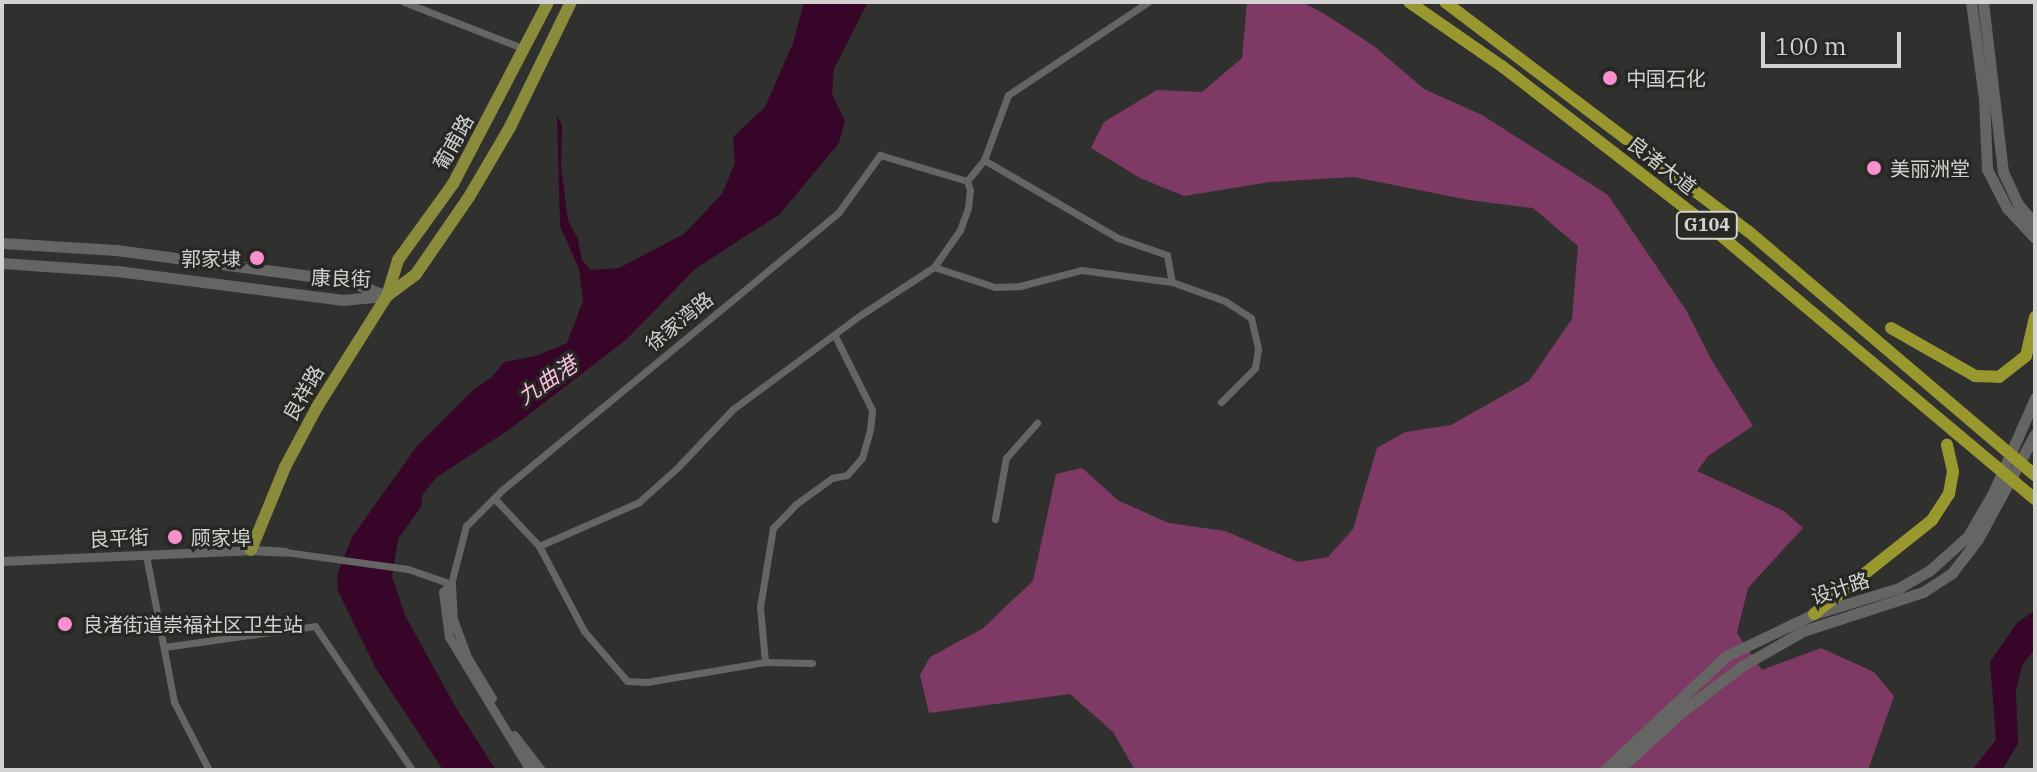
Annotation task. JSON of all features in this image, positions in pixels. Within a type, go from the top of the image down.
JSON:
[{"type":"highway","name":"良渚大道","points":[[1409,2],[1503,67],[1707,225],[2032,496]]},
{"type":"highway","name":"良渚大道","points":[[1445,2],[1748,231],[2035,475]]},
{"type":"highway","points":[[1891,328],[1975,376],[1999,377],[2026,356],[2035,317]]},
{"type":"highway","points":[[1814,614],[1932,520],[1949,494],[1953,471],[1947,445]]},
{"type":"main road","name":"葡甫路","points":[[387,296],[398,260],[453,184],[548,2]]},
{"type":"main road","name":"葡甫路","points":[[416,274],[469,197],[510,127],[571,2]]},
{"type":"main road","points":[[1971,2],[1983,82],[1987,169],[2007,208],[2035,238]]},
{"type":"main road","points":[[1983,2],[2003,172],[2018,204],[2035,224]]},
{"type":"main road","name":"康良街","points":[[2,243],[116,250],[348,281],[387,296]]},
{"type":"main road","name":"康良街","points":[[2,263],[117,271],[343,300],[387,296]]},
{"type":"main road","name":"良祥路","points":[[251,550],[285,467],[317,407],[387,296],[416,274]]},
{"type":"main road","name":"设计路","points":[[1605,770],[1726,656],[1814,614],[1899,588],[1929,571],[1968,536],[1993,493],[2035,398]]},
{"type":"main road","name":"设计路","points":[[1618,770],[1684,710],[1742,666],[1803,631],[1923,592],[1952,573],[1978,539],[2035,434]]},
{"type":"street","points":[[404,2],[525,50]]},
{"type":"street","points":[[539,546],[639,502],[733,409],[862,314],[934,267],[960,230],[968,208],[967,181],[984,160],[1008,95],[1148,2]]},
{"type":"street","name":"徐家湾路","points":[[541,770],[515,736],[467,657],[453,619],[451,584],[466,526],[494,498],[838,213],[880,155],[967,181]]},
{"type":"street","points":[[984,160],[1118,238],[1167,255],[1172,282]]},
{"type":"street","points":[[934,267],[995,287],[1020,286],[1081,270],[1172,282],[1225,301],[1251,318],[1258,349],[1255,368],[1221,402]]},
{"type":"street","points":[[765,662],[760,607],[773,528],[796,504],[832,478],[847,475],[862,458],[870,430],[872,410],[835,336]]},
{"type":"street","points":[[995,519],[1006,458],[1037,423]]},
{"type":"street","points":[[494,498],[539,546],[584,631],[627,681],[647,682],[765,662],[812,663]]},
{"type":"street","name":"良平街","points":[[2,561],[251,550],[285,552]]},
{"type":"street","points":[[285,552],[408,569],[451,584]]},
{"type":"street","points":[[146,555],[174,702],[209,770]]},
{"type":"street","name":"徐家湾路","points":[[451,584],[443,592],[449,637],[530,770]]},
{"type":"street","points":[[164,647],[315,626],[412,770]]},
{"type":"shaded area","points":[[1247,2],[1302,2],[1323,13],[1374,46],[1424,89],[1482,115],[1608,195],[1686,310],[1711,359],[1753,426],[1708,456],[1697,471],[1784,511],[1803,528],[1748,588],[1737,633],[1762,670],[1821,648],[1874,672],[1894,696],[1868,770],[1135,770],[1113,732],[1070,694],[929,713],[920,675],[930,657],[982,629],[1033,581],[1056,474],[1082,468],[1119,501],[1169,523],[1225,531],[1298,562],[1328,557],[1353,529],[1377,448],[1405,432],[1451,425],[1529,381],[1572,319],[1578,246],[1533,208],[1469,200],[1354,177],[1270,182],[1184,196],[1140,178],[1091,148],[1104,122],[1157,90],[1202,92],[1242,58]]},
{"type":"water","name":"九曲港","points":[[804,2],[868,2],[834,69],[832,94],[845,121],[839,143],[780,214],[695,269],[627,339],[510,429],[437,477],[423,494],[421,507],[398,539],[392,577],[406,617],[455,706],[496,770],[443,770],[375,667],[338,591],[337,575],[352,537],[417,446],[473,390],[492,377],[504,362],[536,356],[567,343],[583,301],[579,269],[560,226],[557,115],[562,125],[561,166],[568,220],[578,239],[582,260],[591,270],[619,268],[684,234],[722,194],[735,163],[733,137],[765,107],[793,43]]},
{"type":"water","points":[[2035,610],[2035,649],[2022,665],[2016,691],[2018,744],[2002,770],[1972,770],[1996,740],[1990,662],[2017,623]]},
{"type":"place","name":"中国石化","points":[[1610,78]]},
{"type":"place","name":"美丽洲堂","points":[[1874,168]]},
{"type":"place","name":"郭家埭","points":[[257,258]]},
{"type":"place","name":"顾家埠","points":[[175,537]]},
{"type":"place","name":"良渚街道崇福社区卫生站","points":[[65,624]]}]
